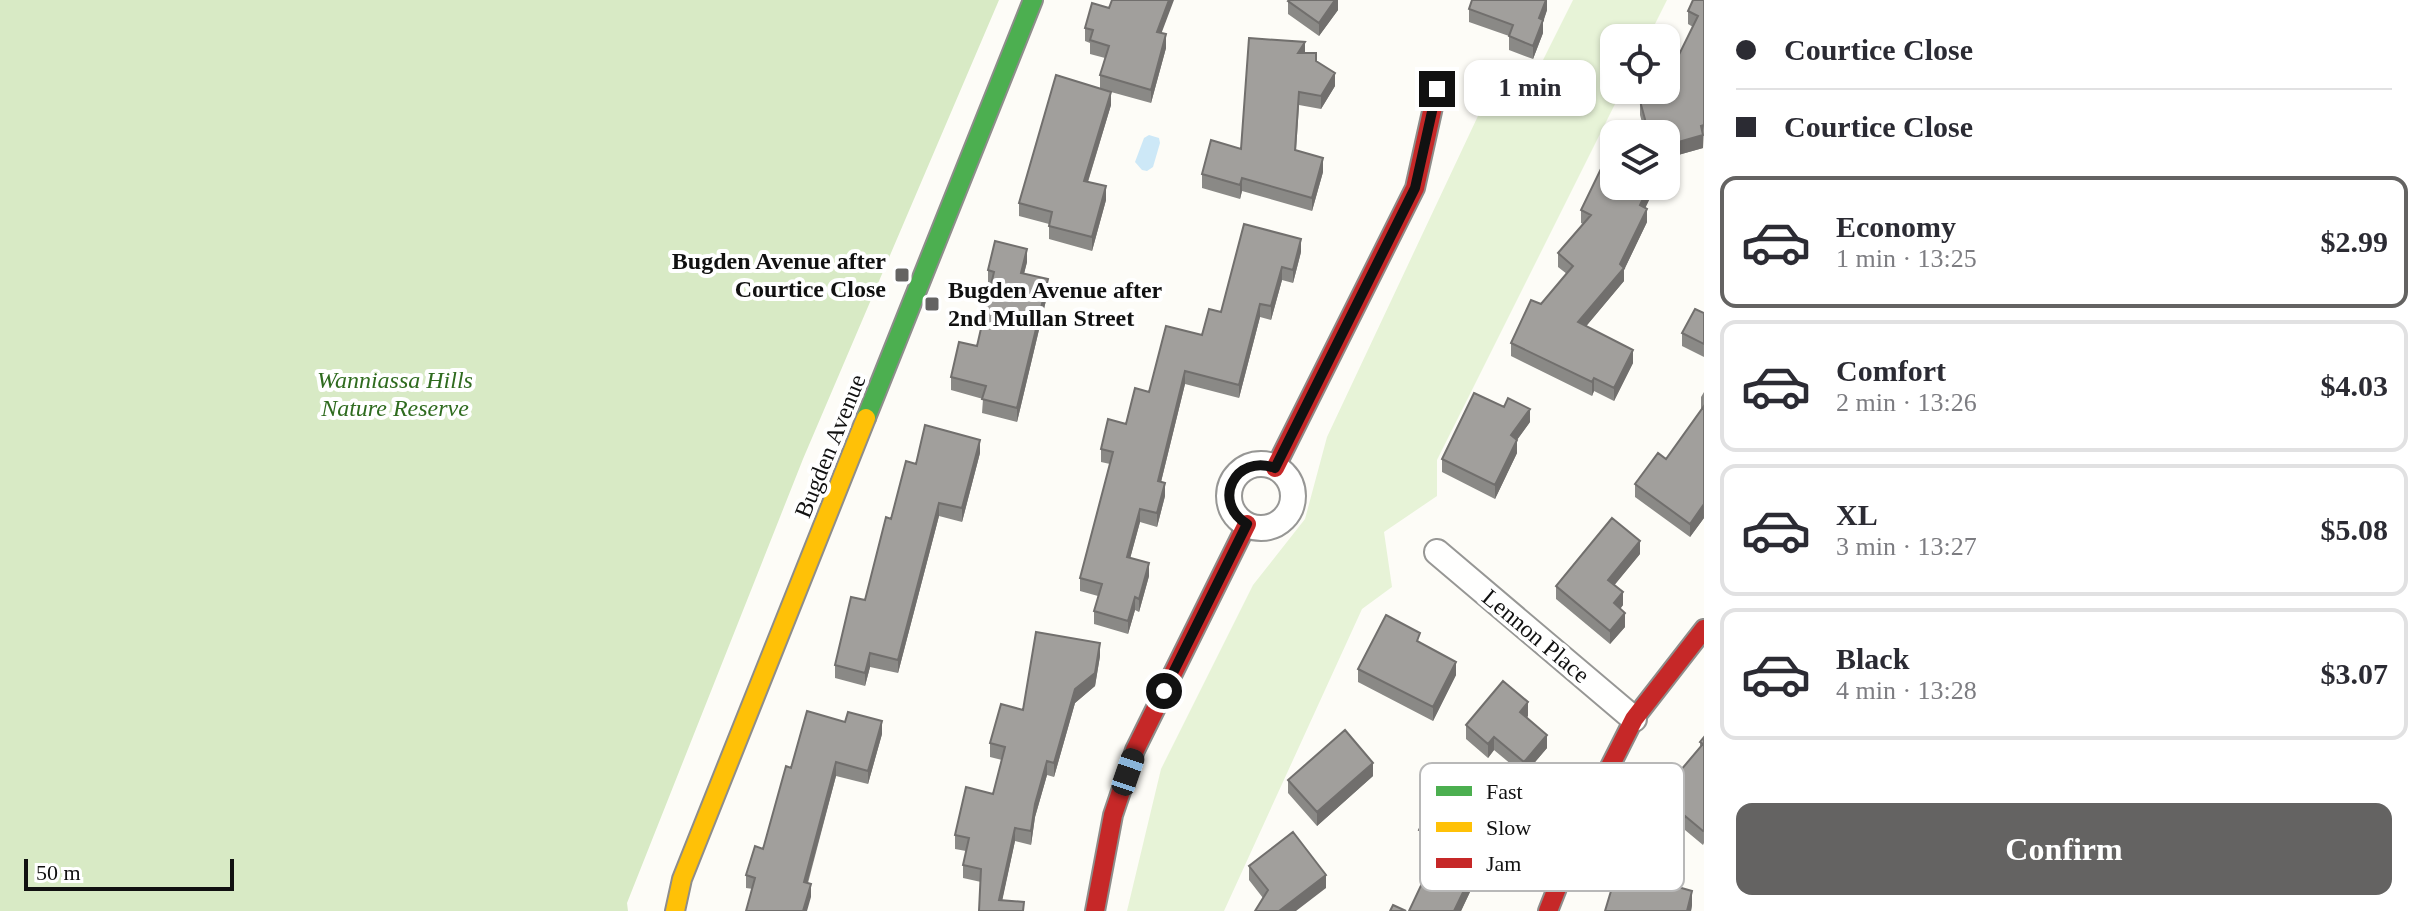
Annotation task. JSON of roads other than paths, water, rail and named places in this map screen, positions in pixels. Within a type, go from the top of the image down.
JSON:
[{"type":"street","name":"Bugden Avenue","points":[[675,911],[682,879],[1033,0]]},
{"type":"street","points":[[1275,468],[1415,188],[1437,89]]},
{"type":"street","points":[[1267,465],[1282,472],[1291,486],[1289,510],[1271,526],[1247,524],[1234,514],[1231,506],[1229,490],[1232,482],[1250,466],[1267,465]]},
{"type":"street","points":[[1095,911],[1113,815],[1135,750],[1247,524]]},
{"type":"street","name":"Lennon Place","points":[[1437,552],[1634,719]]},
{"type":"street","points":[[1612,763],[1634,719],[1704,629]]},
{"type":"street","points":[[1548,911],[1556,891]]},
{"type":"water","points":[[1149,135],[1159,138],[1160,143],[1153,167],[1147,171],[1135,162],[1144,138]]},
{"type":"place","name":"Bugden Avenue after Courtice Close","points":[[902,275]]},
{"type":"place","name":"Bugden Avenue after 2nd Mullan Street","points":[[932,304]]},
{"type":"park label","name":"Wanniassa Hills Nature Reserve","points":[[395,394]]}]
